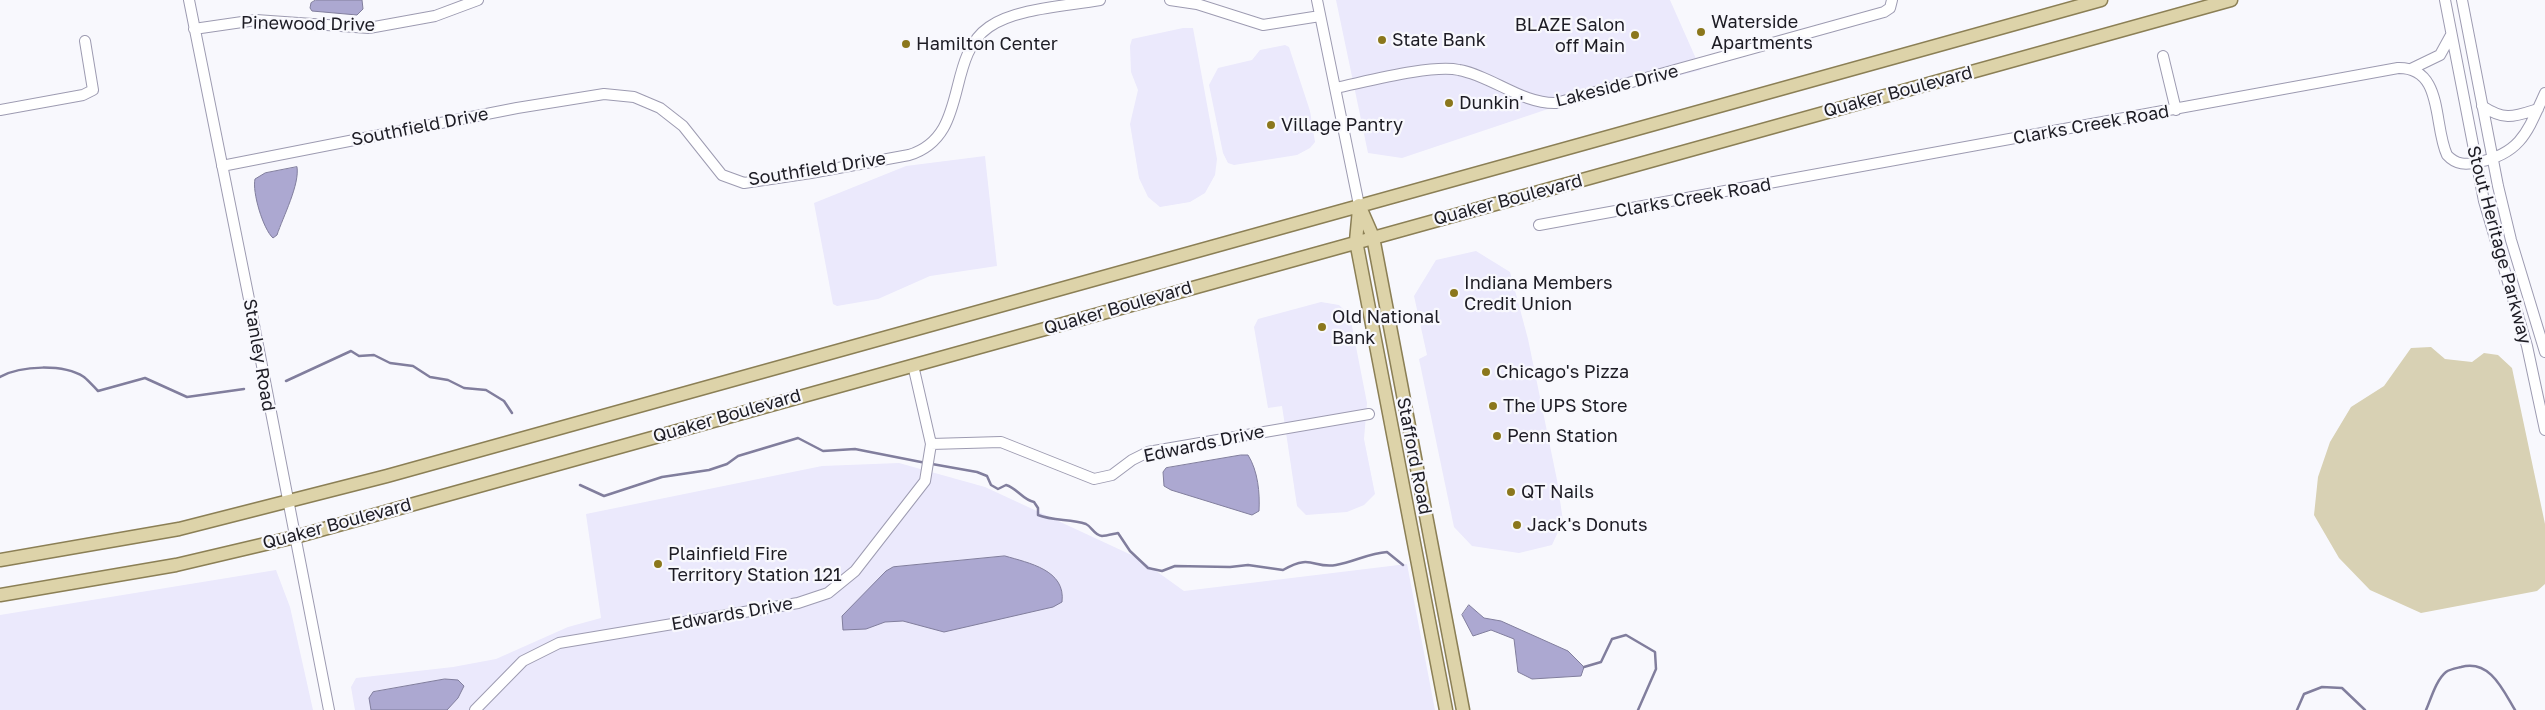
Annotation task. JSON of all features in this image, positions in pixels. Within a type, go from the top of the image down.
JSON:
[{"type":"main road","name":"Quaker Boulevard","points":[[0,560],[179,529],[287,502],[716,385],[2101,0]]},
{"type":"main road","name":"Quaker Boulevard","points":[[0,596],[176,565],[295,537],[1356,241],[2231,0]]},
{"type":"main road","name":"Stafford Road","points":[[1359,205],[1373,237],[1463,710]]},
{"type":"main road","name":"Stafford Road","points":[[1359,205],[1356,241],[1446,710]]},
{"type":"street","name":"Stanley Road","points":[[189,0],[328,710]]},
{"type":"street","name":"Pinewood Drive","points":[[194,29],[256,20],[369,28],[436,16],[478,0]]},
{"type":"street","name":"Southfield Drive","points":[[222,166],[517,108],[604,94],[634,97],[663,110],[683,126],[722,175],[744,182],[900,156],[920,152],[930,144],[946,125],[952,112],[969,50],[989,27],[1010,17],[1100,0]]},
{"type":"street","points":[[1170,0],[1197,4],[1264,25],[1320,16]]},
{"type":"street","name":"Stafford Road","points":[[1317,0],[1359,205]]},
{"type":"street","name":"Lakeside Drive","points":[[1335,88],[1436,69],[1458,69],[1539,101],[1556,103],[1686,69],[1884,12],[1890,8],[1892,0]]},
{"type":"street","name":"Stout Heritage Parkway","points":[[2444,0],[2476,163],[2495,242],[2527,346],[2545,430]]},
{"type":"street","name":"Stout Heritage Parkway","points":[[2462,0],[2482,106],[2511,240],[2545,352]]},
{"type":"street","points":[[2411,69],[2440,54],[2451,35]]},
{"type":"street","points":[[0,110],[83,95],[93,90],[85,41]]},
{"type":"street","points":[[2163,56],[2176,110]]},
{"type":"street","name":"Clarks Creek Road","points":[[1540,225],[2398,68],[2411,69]]},
{"type":"street","points":[[2411,69],[2420,73],[2429,82],[2446,155],[2457,163],[2476,163],[2508,153],[2520,143],[2545,93]]},
{"type":"street","points":[[2482,106],[2495,114],[2506,117],[2538,109]]},
{"type":"street","name":"Edwards Drive","points":[[475,710],[523,661],[559,643],[798,603],[828,594],[855,571],[924,481],[931,448],[913,364]]},
{"type":"street","name":"Edwards Drive","points":[[931,448],[1002,442],[1094,479],[1112,475],[1132,460],[1148,452],[1368,414]]},
{"type":"shaded area","points":[[316,0],[362,0],[363,9],[357,15],[312,11],[310,8],[311,3]]},
{"type":"shaded area","points":[[1336,0],[1670,0],[1701,70],[1548,109],[1402,158],[1368,153]]},
{"type":"shaded area","points":[[1183,28],[1193,28],[1217,159],[1215,175],[1205,193],[1190,202],[1160,207],[1148,197],[1139,178],[1130,124],[1138,90],[1131,72],[1130,46],[1132,39]]},
{"type":"shaded area","points":[[1285,45],[1289,47],[1310,111],[1315,142],[1310,148],[1297,155],[1234,165],[1228,163],[1223,153],[1209,85],[1218,68],[1252,60],[1260,50]]},
{"type":"shaded area","points":[[985,156],[997,266],[930,276],[878,299],[837,306],[833,304],[814,203],[906,166]]},
{"type":"shaded area","points":[[297,167],[294,191],[277,235],[273,238],[259,210],[255,192],[255,179],[265,173]]},
{"type":"shaded area","points":[[1476,251],[1510,272],[1528,339],[1557,480],[1563,521],[1552,545],[1519,553],[1472,546],[1454,527],[1419,359],[1427,355],[1414,296],[1436,260]]},
{"type":"shaded area","points":[[1321,302],[1339,305],[1350,316],[1367,403],[1364,439],[1375,494],[1364,505],[1347,512],[1306,515],[1297,506],[1282,406],[1268,408],[1254,327],[1258,319]]},
{"type":"shaded area","points":[[2431,347],[2445,359],[2472,362],[2484,353],[2498,355],[2512,368],[2545,524],[2545,584],[2537,591],[2421,613],[2370,590],[2339,558],[2314,515],[2318,477],[2330,442],[2351,407],[2384,386],[2411,348]]},
{"type":"shaded area","points":[[1248,455],[1258,482],[1259,511],[1252,515],[1171,490],[1164,486],[1163,472],[1166,468]]},
{"type":"shaded area","points":[[899,463],[985,487],[1138,558],[1184,591],[1407,564],[1435,710],[355,710],[351,687],[356,678],[453,667],[496,659],[568,627],[601,618],[586,514],[822,466]]},
{"type":"shaded area","points":[[1005,556],[1035,565],[1052,575],[1062,591],[1062,602],[1053,607],[944,632],[903,621],[885,622],[866,629],[843,630],[842,616],[886,571],[893,567]]},
{"type":"shaded area","points":[[276,570],[290,607],[313,710],[0,710],[0,615]]},
{"type":"shaded area","points":[[1469,605],[1484,618],[1501,621],[1568,651],[1584,667],[1581,676],[1532,679],[1518,672],[1514,639],[1491,630],[1473,636],[1462,615]]},
{"type":"shaded area","points":[[445,679],[458,680],[464,686],[458,698],[447,710],[371,710],[369,698],[373,692]]},
{"type":"waterway","points":[[286,381],[351,351],[359,356],[374,355],[390,363],[413,366],[430,377],[448,380],[464,388],[486,390],[504,401],[512,413]]},
{"type":"waterway","points":[[0,377],[19,370],[54,368],[76,373],[84,377],[98,391],[145,378],[187,397],[244,389]]},
{"type":"waterway","points":[[580,485],[604,496],[662,477],[709,470],[727,464],[738,456],[798,438],[823,451],[855,449],[926,463]]},
{"type":"waterway","points":[[932,464],[977,472],[987,476],[991,485],[998,489],[1006,485],[1034,502],[1038,508],[1038,515],[1086,524],[1102,536],[1118,533],[1130,551],[1148,568],[1162,571],[1175,566],[1230,567],[1248,565],[1283,570],[1306,562],[1328,566],[1336,565],[1387,552],[1403,565]]},
{"type":"waterway","points":[[1584,667],[1601,662],[1612,639],[1626,635],[1655,652],[1656,669],[1638,710]]},
{"type":"waterway","points":[[2426,710],[2442,675],[2449,670],[2471,666],[2488,672],[2500,685],[2515,710]]},
{"type":"waterway","points":[[2297,710],[2304,694],[2322,687],[2342,688],[2365,710]]},
{"type":"place","name":"Waterside Apartments","points":[[1701,32]]},
{"type":"place","name":"BLAZE Salon off Main","points":[[1635,35]]},
{"type":"place","name":"State Bank","points":[[1382,40]]},
{"type":"place","name":"Hamilton Center","points":[[906,44]]},
{"type":"place","name":"Dunkin'","points":[[1449,103]]},
{"type":"place","name":"Village Pantry","points":[[1271,125]]},
{"type":"place","name":"Indiana Members Credit Union","points":[[1454,293]]},
{"type":"place","name":"Old National Bank","points":[[1322,327]]},
{"type":"place","name":"Chicago's Pizza","points":[[1486,372]]},
{"type":"place","name":"The UPS Store","points":[[1493,406]]},
{"type":"place","name":"Penn Station","points":[[1497,436]]},
{"type":"place","name":"QT Nails","points":[[1511,492]]},
{"type":"place","name":"Jack's Donuts","points":[[1517,525]]},
{"type":"place","name":"Plainfield Fire Territory Station 121","points":[[658,564]]}]
